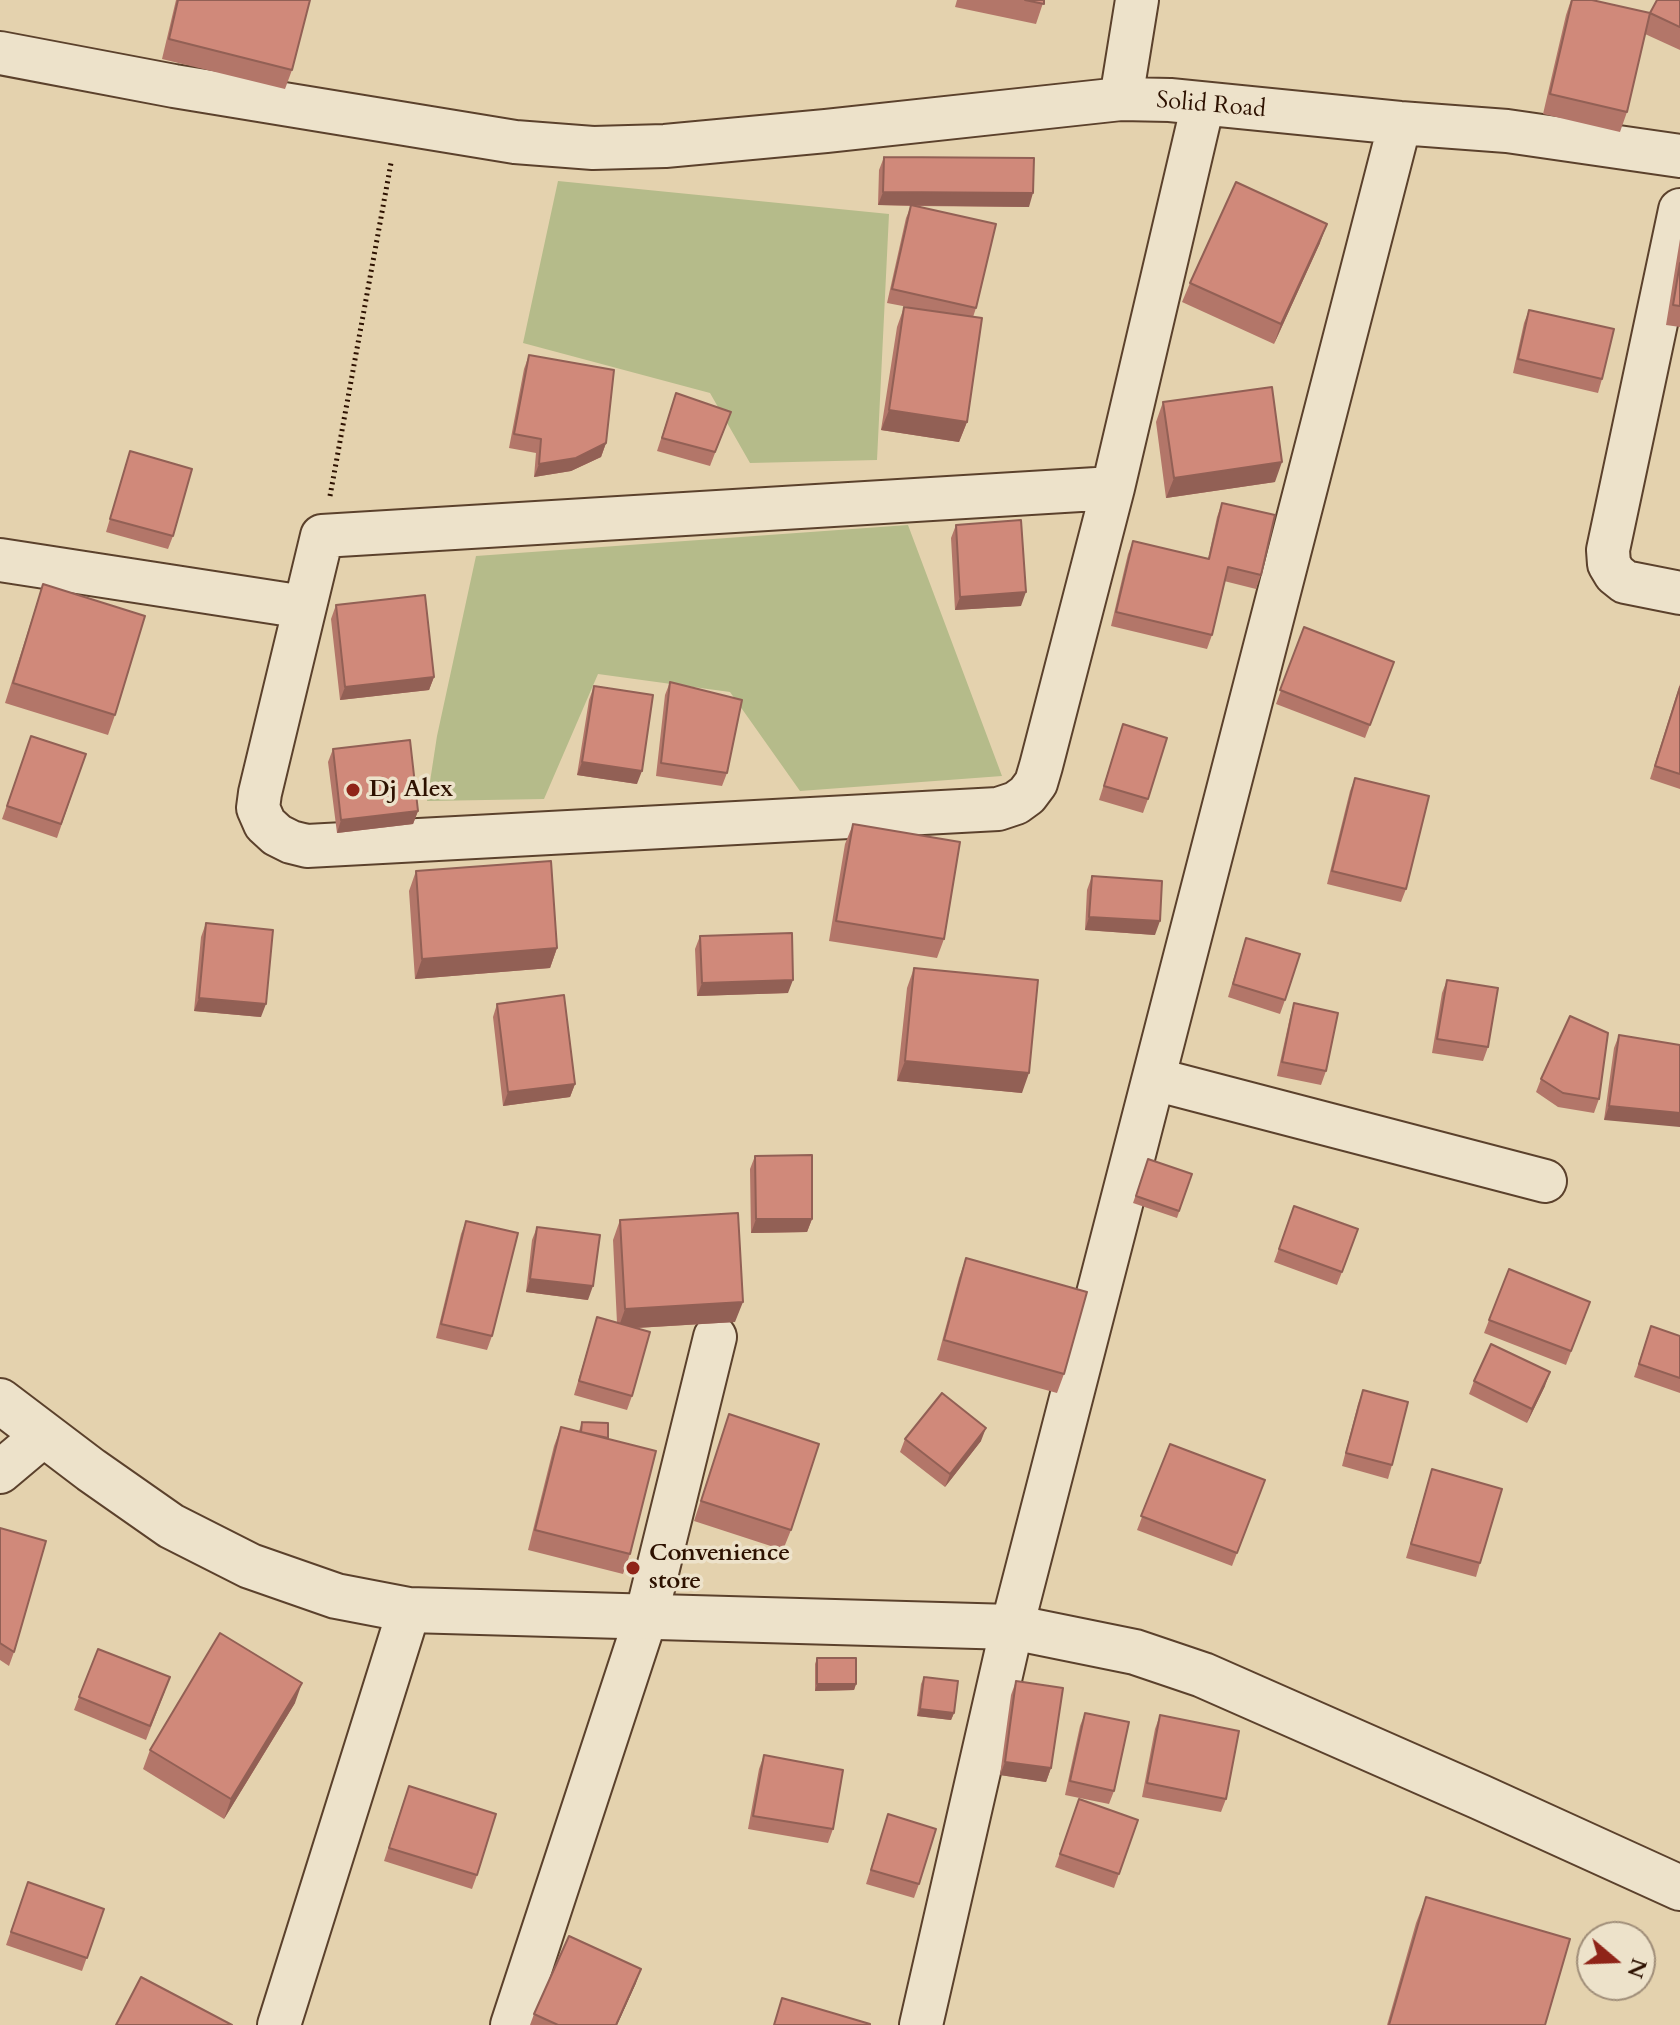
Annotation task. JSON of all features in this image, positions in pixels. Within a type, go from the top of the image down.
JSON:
[{"type":"street","name":"Solid Road","points":[[1137,0],[1121,99],[1507,131],[1680,156]]},
{"type":"street","points":[[0,53],[174,86],[515,142],[593,148],[665,146],[1121,99]]},
{"type":"street","points":[[1113,488],[322,536],[258,808],[265,824],[277,835],[307,846],[998,809],[1016,803],[1027,795],[1036,783],[1113,488],[1203,104]]},
{"type":"street","points":[[921,2025],[1012,1627],[1400,123]]},
{"type":"street","points":[[1680,210],[1608,550],[1609,564],[1625,582],[1680,593]]},
{"type":"street","points":[[0,560],[304,607]]},
{"type":"street","points":[[1154,1079],[1545,1181]]},
{"type":"street","points":[[512,2025],[646,1617],[715,1337]]},
{"type":"street","points":[[0,1401],[171,1526],[250,1566],[336,1596],[409,1610],[1012,1627],[1135,1652],[1203,1675],[1680,1888]]},
{"type":"street","points":[[0,1472],[44,1435]]},
{"type":"street","points":[[279,2025],[409,1610]]},
{"type":"path","points":[[322,536],[398,123]]},
{"type":"green space","points":[[558,181],[889,214],[877,460],[750,463],[710,393],[523,343]]},
{"type":"green space","points":[[908,525],[1002,776],[800,791],[730,692],[598,674],[544,799],[427,801],[437,736],[476,556]]},
{"type":"building","points":[[178,0],[310,0],[292,70],[169,39]]},
{"type":"building","points":[[1572,0],[1592,0],[1650,13],[1627,112],[1550,94]]},
{"type":"building","points":[[1657,0],[1680,0],[1680,27],[1650,13]]},
{"type":"building","points":[[884,157],[1034,158],[1033,193],[883,192]]},
{"type":"building","points":[[1236,182],[1327,224],[1281,324],[1190,283]]},
{"type":"building","points":[[911,205],[996,224],[976,308],[892,289]]},
{"type":"building","points":[[1680,263],[1680,306],[1673,305]]},
{"type":"building","points":[[904,307],[982,318],[967,422],[889,410]]},
{"type":"building","points":[[1529,310],[1614,329],[1602,379],[1518,359]]},
{"type":"building","points":[[529,355],[614,370],[606,443],[576,458],[539,464],[541,439],[514,434]]},
{"type":"building","points":[[1272,387],[1282,462],[1174,478],[1163,402]]},
{"type":"building","points":[[676,393],[731,412],[715,452],[662,438]]},
{"type":"building","points":[[130,451],[192,469],[173,536],[110,519]]},
{"type":"building","points":[[1222,503],[1275,515],[1261,575],[1228,567],[1212,635],[1116,612],[1133,541],[1209,559]]},
{"type":"building","points":[[1021,520],[1026,592],[960,597],[956,525]]},
{"type":"building","points":[[43,584],[145,616],[115,715],[13,683]]},
{"type":"building","points":[[425,595],[434,677],[345,687],[336,605]]},
{"type":"building","points":[[1304,627],[1394,662],[1370,725],[1280,690]]},
{"type":"building","points":[[670,682],[742,700],[727,773],[661,763]]},
{"type":"building","points":[[594,686],[653,695],[642,771],[582,762]]},
{"type":"building","points":[[1680,687],[1680,774],[1655,766]]},
{"type":"building","points":[[1123,724],[1167,738],[1148,799],[1104,786]]},
{"type":"building","points":[[31,736],[86,754],[61,824],[7,806]]},
{"type":"building","points":[[410,740],[418,811],[341,820],[333,749]]},
{"type":"building","points":[[1355,778],[1429,796],[1406,889],[1332,871]]},
{"type":"building","points":[[853,824],[960,842],[944,939],[836,921]]},
{"type":"building","points":[[551,861],[557,948],[422,959],[416,871]]},
{"type":"building","points":[[1092,876],[1162,881],[1160,921],[1089,917]]},
{"type":"building","points":[[206,923],[273,930],[266,1004],[199,998]]},
{"type":"building","points":[[792,933],[793,980],[702,983],[700,936]]},
{"type":"building","points":[[1246,938],[1300,954],[1285,1000],[1233,984]]},
{"type":"building","points":[[914,968],[1038,980],[1029,1073],[905,1061]]},
{"type":"building","points":[[1447,980],[1498,988],[1488,1047],[1437,1039]]},
{"type":"building","points":[[564,995],[575,1084],[508,1092],[497,1004]]},
{"type":"building","points":[[1294,1003],[1338,1013],[1326,1071],[1282,1062]]},
{"type":"building","points":[[1570,1016],[1608,1033],[1599,1099],[1563,1093],[1541,1079]]},
{"type":"building","points":[[1619,1035],[1680,1045],[1680,1113],[1609,1106]]},
{"type":"building","points":[[812,1155],[812,1219],[756,1219],[755,1156]]},
{"type":"building","points":[[1148,1159],[1192,1174],[1179,1211],[1136,1196]]},
{"type":"building","points":[[1294,1206],[1358,1229],[1342,1272],[1279,1249]]},
{"type":"building","points":[[738,1213],[743,1302],[625,1309],[620,1220]]},
{"type":"building","points":[[466,1221],[518,1233],[492,1336],[441,1324]]},
{"type":"building","points":[[537,1227],[600,1235],[593,1286],[530,1279]]},
{"type":"building","points":[[966,1258],[1087,1292],[1064,1374],[944,1340]]},
{"type":"building","points":[[1509,1269],[1590,1302],[1571,1351],[1489,1320]]},
{"type":"building","points":[[597,1317],[650,1332],[632,1396],[579,1381]]},
{"type":"building","points":[[1651,1326],[1680,1336],[1680,1378],[1639,1364]]},
{"type":"building","points":[[1491,1344],[1550,1372],[1532,1409],[1474,1381]]},
{"type":"building","points":[[1363,1390],[1408,1402],[1392,1465],[1346,1453]]},
{"type":"building","points":[[942,1393],[986,1428],[950,1474],[905,1439]]},
{"type":"building","points":[[729,1414],[819,1444],[791,1530],[701,1501]]},
{"type":"building","points":[[582,1422],[608,1423],[608,1438],[581,1432]]},
{"type":"building","points":[[561,1427],[656,1451],[630,1554],[535,1530]]},
{"type":"building","points":[[1170,1444],[1265,1480],[1237,1553],[1141,1516]]},
{"type":"building","points":[[1432,1469],[1502,1489],[1480,1563],[1411,1544]]},
{"type":"building","points":[[0,1528],[46,1541],[14,1652],[0,1643]]},
{"type":"building","points":[[220,1633],[302,1683],[231,1799],[150,1750]]},
{"type":"building","points":[[98,1649],[170,1677],[150,1726],[79,1697]]},
{"type":"building","points":[[817,1658],[856,1658],[856,1684],[817,1684]]},
{"type":"building","points":[[924,1677],[958,1681],[954,1713],[920,1709]]},
{"type":"building","points":[[1016,1681],[1063,1688],[1051,1768],[1005,1762]]},
{"type":"building","points":[[1085,1713],[1129,1722],[1114,1791],[1070,1781]]},
{"type":"building","points":[[1160,1715],[1239,1731],[1226,1799],[1147,1783]]},
{"type":"building","points":[[764,1755],[843,1770],[833,1829],[753,1816]]},
{"type":"building","points":[[409,1786],[496,1814],[477,1875],[389,1848]]},
{"type":"building","points":[[1079,1799],[1138,1820],[1119,1874],[1060,1854]]},
{"type":"building","points":[[888,1814],[936,1829],[919,1884],[871,1870]]},
{"type":"building","points":[[28,1882],[104,1909],[87,1958],[11,1932]]},
{"type":"building","points":[[1426,1897],[1570,1939],[1545,2025],[1389,2025]]},
{"type":"building","points":[[569,1936],[641,1969],[616,2025],[558,2025],[534,2014]]},
{"type":"building","points":[[141,1977],[232,2025],[116,2025]]},
{"type":"building","points":[[782,1998],[870,2024],[870,2025],[774,2025]]},
{"type":"place","name":"Dj Alex","points":[[353,790]]},
{"type":"place","name":"Convenience store","points":[[633,1568]]}]
